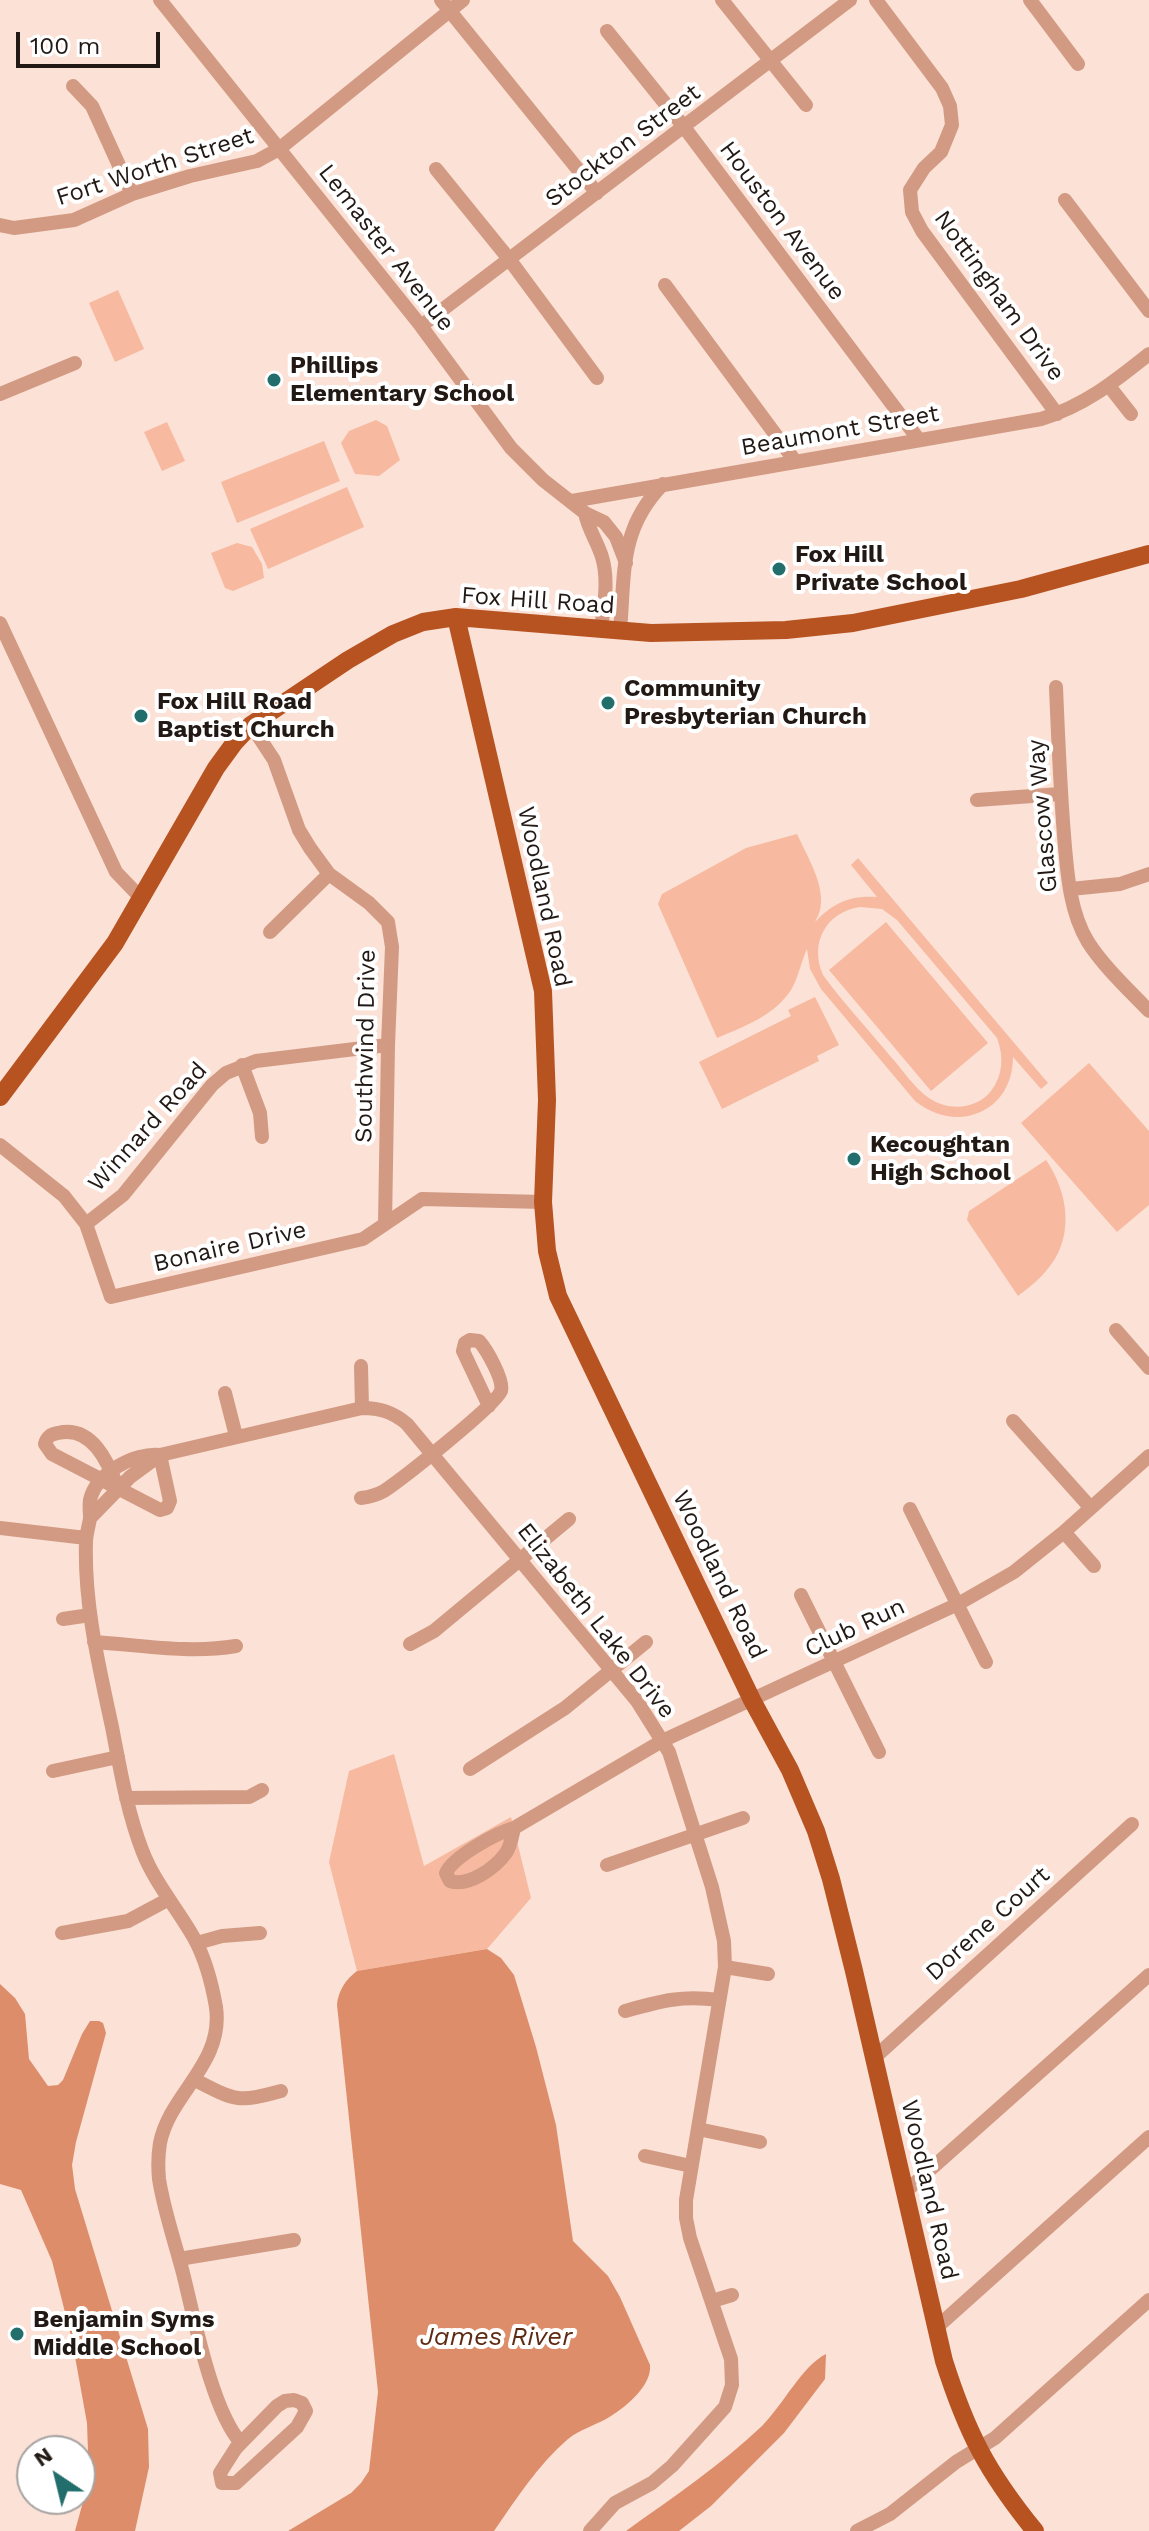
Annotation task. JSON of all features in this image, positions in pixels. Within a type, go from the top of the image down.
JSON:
[{"type":"main road","name":"Fox Hill Road","points":[[0,1097],[115,943],[216,768],[235,742],[251,725],[393,634],[423,622],[456,617],[620,631],[740,633],[853,623],[1021,589],[1149,554]]},
{"type":"main road","name":"Woodland Road","points":[[456,617],[543,991],[547,1100],[543,1202],[547,1251],[558,1296],[752,1700],[790,1770],[816,1831],[831,1879],[936,2328],[958,2406],[995,2480],[1035,2531]]},
{"type":"street","name":"Lemaster Avenue","points":[[160,0],[421,326],[521,460],[585,513],[604,522],[621,547],[626,563]]},
{"type":"street","name":"Fort Worth Street","points":[[0,225],[14,228],[74,220],[132,194],[190,176],[257,161],[279,149],[445,6],[463,0]]},
{"type":"street","points":[[722,0],[806,105]]},
{"type":"street","name":"Stockton Street","points":[[421,326],[850,0]]},
{"type":"street","name":"Nottingham Drive","points":[[876,0],[942,88],[950,106],[952,125],[941,152],[924,168],[910,190],[912,212],[922,231],[1057,414]]},
{"type":"street","points":[[1030,0],[1078,64]]},
{"type":"street","points":[[445,6],[597,193]]},
{"type":"street","name":"Houston Avenue","points":[[607,31],[684,127],[919,440]]},
{"type":"street","points":[[73,86],[92,106],[132,194]]},
{"type":"street","points":[[436,169],[509,259],[597,378]]},
{"type":"street","points":[[1065,200],[1149,311]]},
{"type":"street","points":[[665,285],[795,461]]},
{"type":"street","name":"Beaumont Street","points":[[572,501],[1024,423],[1057,414],[1084,402],[1149,354]]},
{"type":"street","points":[[0,394],[75,363]]},
{"type":"street","points":[[1109,386],[1131,414]]},
{"type":"street","points":[[620,631],[629,539],[645,504],[663,484]]},
{"type":"street","name":"Lemaster Avenue","points":[[585,513],[605,572],[601,629]]},
{"type":"street","points":[[0,623],[116,872],[141,898]]},
{"type":"street","name":"Glascow Way","points":[[1056,687],[1060,794],[1076,916],[1086,940],[1098,956],[1149,1011]]},
{"type":"street","name":"Southwind Drive","points":[[251,725],[274,760],[299,830],[329,874],[369,903],[388,922],[392,947],[385,1224]]},
{"type":"street","points":[[977,800],[1060,794]]},
{"type":"street","points":[[270,932],[329,874]]},
{"type":"street","points":[[1071,889],[1120,884],[1149,874]]},
{"type":"street","name":"Winnard Road","points":[[86,1224],[123,1195],[212,1085],[226,1073],[242,1065],[270,1058],[388,1045]]},
{"type":"street","points":[[242,1065],[260,1113],[262,1137]]},
{"type":"street","name":"Bonaire Drive","points":[[0,1145],[64,1196],[86,1224],[111,1297],[363,1239],[422,1199],[543,1202]]},
{"type":"street","points":[[1116,1330],[1149,1368]]},
{"type":"street","points":[[361,1366],[362,1408]]},
{"type":"street","points":[[225,1393],[236,1436]]},
{"type":"street","points":[[361,1498],[382,1493],[489,1406]]},
{"type":"street","name":"Elizabeth Lake Drive","points":[[107,1476],[132,1458],[147,1453],[160,1455],[362,1408],[375,1408],[398,1416],[637,1701],[669,1752],[712,1887],[724,1941],[725,1967],[691,2166],[686,2218],[731,2359],[732,2385],[725,2407],[672,2466],[652,2483],[615,2503],[590,2531]]},
{"type":"street","points":[[1013,1421],[1090,1507]]},
{"type":"street","points":[[160,1455],[170,1497],[167,1508],[157,1510],[118,1488],[107,1476],[91,1496],[86,1542],[90,1615],[126,1798],[142,1850],[197,1943],[216,2007],[218,2029],[210,2052],[167,2123],[161,2141],[159,2179],[209,2375],[231,2432],[241,2443]]},
{"type":"street","name":"Elizabeth Lake Drive","points":[[90,1518],[118,1488],[160,1455]]},
{"type":"street","name":"Club Run","points":[[514,1828],[508,1851],[492,1866],[465,1883],[450,1881],[446,1873],[452,1864],[501,1832],[514,1828],[662,1741],[958,1604],[1014,1572],[1149,1456]]},
{"type":"street","points":[[910,1509],[986,1662]]},
{"type":"street","points":[[410,1644],[434,1631],[569,1519]]},
{"type":"street","points":[[0,1528],[56,1536],[61,1533],[86,1542]]},
{"type":"street","points":[[1064,1532],[1094,1566]]},
{"type":"street","points":[[801,1595],[879,1752]]},
{"type":"street","points":[[63,1619],[90,1615]]},
{"type":"street","points":[[94,1642],[169,1649],[236,1646]]},
{"type":"street","points":[[470,1769],[565,1708],[646,1642]]},
{"type":"street","points":[[53,1771],[118,1757]]},
{"type":"street","points":[[126,1798],[249,1797],[262,1790]]},
{"type":"street","points":[[607,1865],[743,1818]]},
{"type":"street","name":"Dorene Court","points":[[874,2058],[1132,1824]]},
{"type":"street","points":[[62,1933],[128,1921],[169,1899]]},
{"type":"street","points":[[197,1943],[222,1936],[260,1933]]},
{"type":"street","points":[[725,1967],[768,1974]]},
{"type":"street","points":[[905,2192],[1149,1975]]},
{"type":"street","points":[[625,2011],[676,1998],[719,2000]]},
{"type":"street","points":[[195,2080],[234,2099],[248,2100],[281,2091]]},
{"type":"street","points":[[698,2129],[760,2142]]},
{"type":"street","points":[[936,2328],[1149,2137]]},
{"type":"street","points":[[645,2156],[691,2166]]},
{"type":"street","points":[[179,2259],[294,2240]]},
{"type":"street","points":[[712,2301],[732,2295]]},
{"type":"street","points":[[857,2531],[890,2514],[956,2462],[995,2438],[1149,2300]]},
{"type":"street","points":[[285,2401],[302,2403],[306,2411],[297,2427],[236,2483],[222,2483],[220,2473],[223,2466],[241,2443],[277,2406],[285,2401]]},
{"type":"shaded area","points":[[118,290],[144,349],[115,362],[89,303]]},
{"type":"shaded area","points":[[376,420],[387,426],[400,460],[379,476],[355,474],[341,443],[349,431]]},
{"type":"shaded area","points":[[167,422],[185,461],[162,471],[144,432]]},
{"type":"shaded area","points":[[324,441],[340,481],[237,523],[221,482]]},
{"type":"shaded area","points":[[347,487],[364,527],[268,569],[250,529]]},
{"type":"shaded area","points":[[237,543],[252,547],[262,564],[264,578],[233,591],[225,588],[211,553]]},
{"type":"shaded area","points":[[797,834],[820,891],[820,910],[815,922],[843,902],[858,897],[877,897],[851,865],[858,858],[1048,1083],[1041,1089],[1013,1057],[1011,1076],[1004,1092],[993,1104],[964,1117],[931,1111],[915,1101],[821,989],[810,969],[807,949],[793,986],[776,1007],[757,1020],[717,1038],[658,904],[662,894],[746,848]],"holes":[[[860,907],[882,909],[897,920],[997,1038],[1001,1052],[1000,1072],[991,1091],[978,1102],[953,1107],[924,1094],[823,975],[818,952],[830,922],[848,910]]]},
{"type":"shaded area","points":[[886,922],[988,1043],[931,1091],[829,970]]},
{"type":"shaded area","points":[[815,997],[839,1045],[817,1056],[819,1061],[722,1109],[699,1062],[791,1016],[788,1010]]},
{"type":"shaded area","points":[[1089,1063],[1149,1131],[1149,1205],[1117,1232],[1021,1123]]},
{"type":"shaded area","points":[[1046,1160],[1064,1201],[1065,1231],[1055,1258],[1046,1271],[1018,1296],[967,1220],[969,1211]]},
{"type":"shaded area","points":[[394,1754],[424,1866],[511,1817],[531,1898],[487,1949],[357,1971],[329,1862],[349,1771]]},
{"type":"water","name":"James River","points":[[487,1949],[501,1958],[514,1975],[536,2047],[556,2125],[573,2241],[608,2276],[650,2365],[650,2373],[643,2387],[624,2407],[573,2436],[557,2449],[494,2531],[288,2531],[351,2493],[369,2471],[378,2392],[337,2005],[339,1995],[357,1971]]},
{"type":"water","points":[[0,1984],[15,1998],[25,2014],[29,2059],[48,2086],[58,2085],[63,2080],[90,2021],[103,2023],[106,2033],[72,2165],[75,2189],[148,2429],[149,2467],[135,2531],[75,2531],[79,2515],[96,2515],[96,2435],[87,2435],[72,2340],[52,2261],[21,2190],[0,2184]]},
{"type":"water","points":[[826,2354],[825,2379],[784,2433],[711,2506],[679,2531],[626,2531],[746,2441],[770,2417],[809,2367]]},
{"type":"place","name":"Phillips Elementary School","points":[[274,380]]},
{"type":"place","name":"Fox Hill Private School","points":[[779,569]]},
{"type":"place","name":"Community Presbyterian Church","points":[[608,703]]},
{"type":"place","name":"Fox Hill Road Baptist Church","points":[[141,716]]},
{"type":"place","name":"Kecoughtan High School","points":[[854,1159]]},
{"type":"place","name":"Benjamin Syms Middle School","points":[[17,2334]]}]
